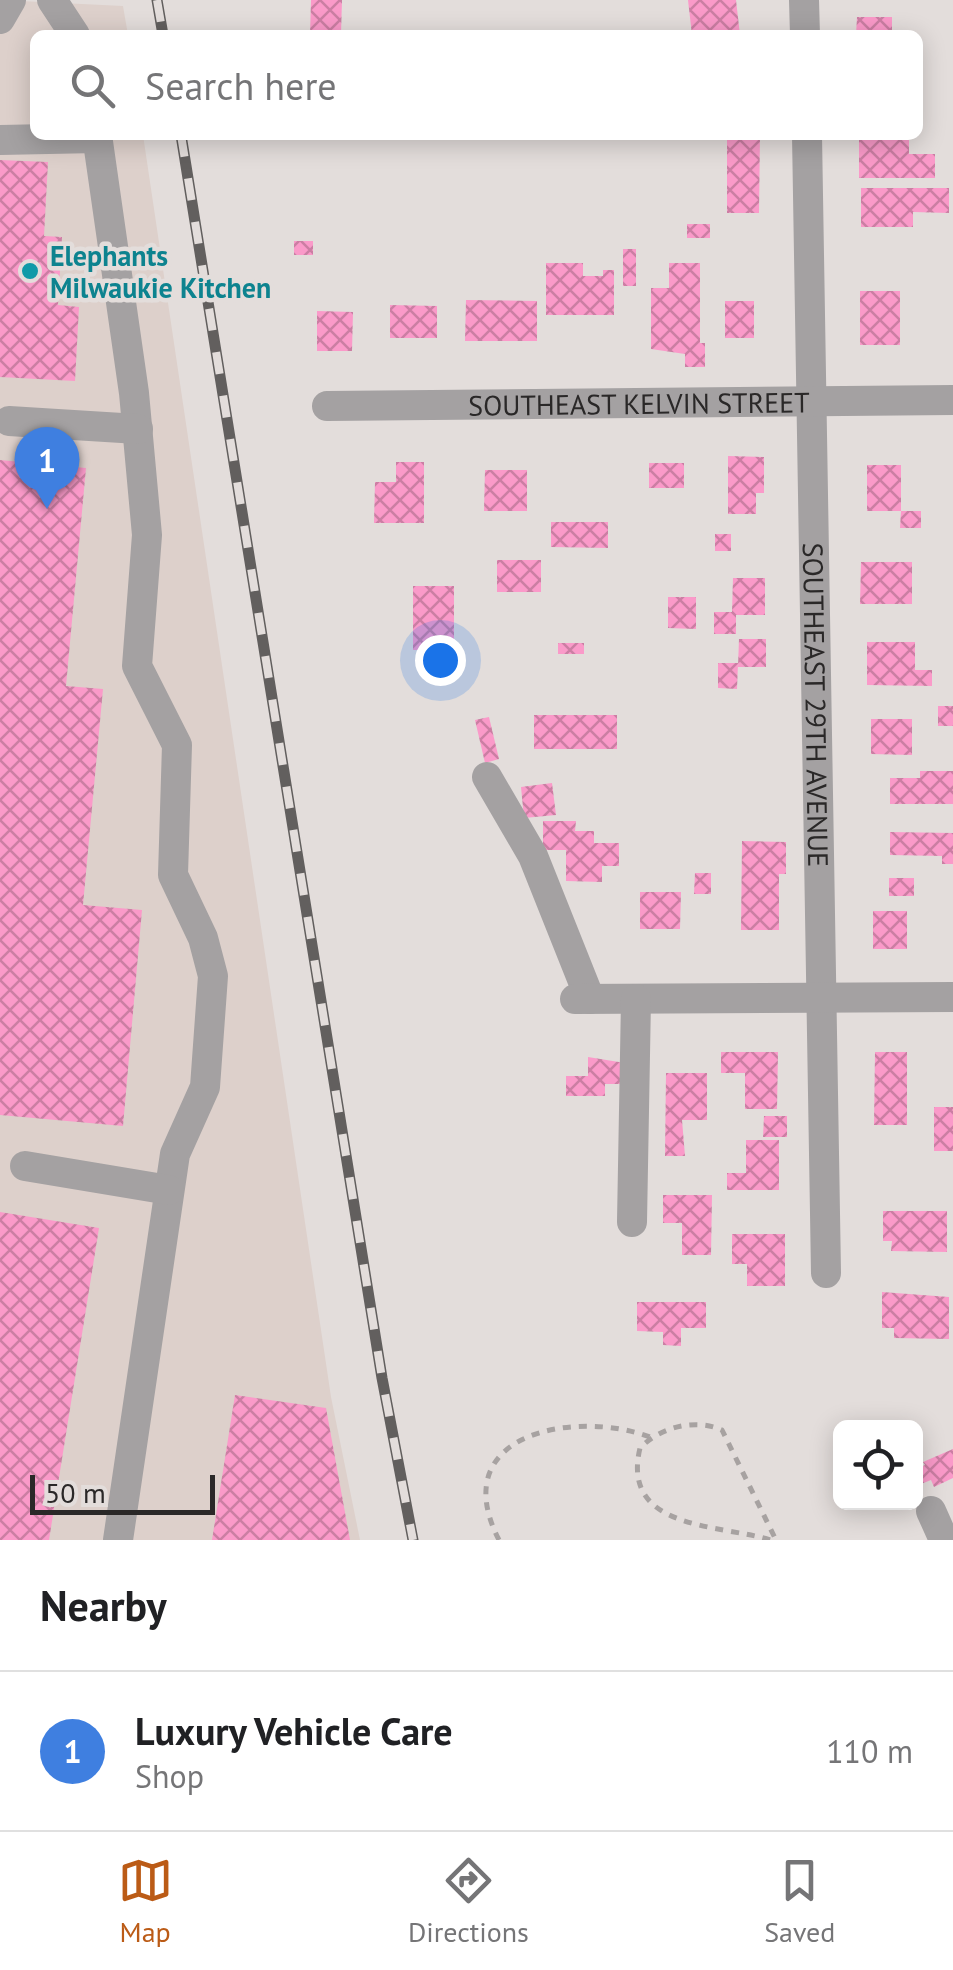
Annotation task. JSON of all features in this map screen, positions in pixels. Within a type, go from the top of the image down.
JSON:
[{"type":"street","points":[[0,20],[11,0]]},
{"type":"street","points":[[804,0],[805,30]]},
{"type":"street","points":[[0,140],[30,139]]},
{"type":"street","points":[[98,140],[138,429],[147,535],[137,666],[177,745],[173,875],[203,938],[213,976],[205,1086],[179,1140],[118,1540]]},
{"type":"street","name":"SOUTHEAST 29TH AVENUE","points":[[807,140],[826,1273]]},
{"type":"street","name":"SOUTHEAST KELVIN STREET","points":[[327,406],[953,400]]},
{"type":"street","points":[[9,421],[138,429]]},
{"type":"street","points":[[487,777],[508,809],[552,896],[582,999],[953,997]]},
{"type":"street","points":[[632,1222],[636,999]]},
{"type":"street","points":[[26,1166],[170,1190]]},
{"type":"street","points":[[932,1511],[944,1540]]},
{"type":"path","points":[[499,1540],[487,1505],[488,1478],[504,1451],[543,1431],[600,1423],[650,1437],[710,1424],[722,1430],[773,1540]]},
{"type":"path","points":[[650,1437],[640,1448],[636,1466],[642,1488],[653,1503],[691,1526],[773,1540]]},
{"type":"shaded area","points":[[0,0],[123,6],[127,30],[30,30],[30,140],[144,140],[331,1397],[360,1540],[0,1540]]},
{"type":"building","points":[[311,0],[342,0],[341,30],[310,30]]},
{"type":"building","points":[[688,0],[736,0],[739,30],[691,30]]},
{"type":"building","points":[[857,17],[892,17],[892,30],[856,30]]},
{"type":"building","points":[[727,140],[760,140],[759,213],[727,213]]},
{"type":"building","points":[[859,140],[909,140],[909,154],[935,154],[935,178],[859,178]]},
{"type":"building","name":"Elephants Milwaukie Kitchen","points":[[0,160],[48,162],[44,236],[62,237],[58,305],[79,307],[75,381],[0,377]]},
{"type":"building","points":[[861,188],[949,188],[949,213],[913,212],[913,227],[861,227]]},
{"type":"building","points":[[687,224],[710,224],[710,238],[687,238]]},
{"type":"building","points":[[294,241],[313,241],[313,255],[294,255]]},
{"type":"building","points":[[623,249],[636,249],[636,286],[623,286]]},
{"type":"building","points":[[546,263],[583,263],[583,276],[603,276],[603,270],[614,270],[614,315],[546,315]]},
{"type":"building","points":[[669,263],[700,263],[700,343],[705,343],[705,367],[685,367],[685,354],[651,349],[651,288],[669,288]]},
{"type":"building","points":[[860,291],[900,291],[900,345],[860,345]]},
{"type":"building","points":[[466,300],[537,301],[537,341],[465,341]]},
{"type":"building","points":[[725,301],[754,301],[754,338],[725,338]]},
{"type":"building","points":[[390,305],[437,306],[437,338],[390,338]]},
{"type":"building","points":[[317,311],[353,312],[352,351],[317,351]]},
{"type":"building","points":[[728,456],[764,457],[764,493],[756,493],[756,514],[728,514]]},
{"type":"building","points":[[0,460],[86,468],[66,686],[103,689],[83,905],[142,910],[123,1126],[0,1115]]},
{"type":"building","points":[[396,462],[424,462],[424,523],[374,523],[375,482],[396,482]]},
{"type":"building","points":[[649,463],[684,463],[684,488],[649,488]]},
{"type":"building","points":[[867,465],[901,465],[901,511],[867,511]]},
{"type":"building","points":[[485,470],[527,470],[527,511],[484,511]]},
{"type":"building","points":[[901,511],[921,511],[921,528],[900,528]]},
{"type":"building","points":[[551,522],[608,522],[608,548],[551,547]]},
{"type":"building","points":[[715,534],[731,534],[731,551],[715,551]]},
{"type":"building","points":[[497,560],[541,560],[541,592],[497,592]]},
{"type":"building","points":[[861,562],[912,562],[912,604],[860,604]]},
{"type":"building","points":[[733,578],[765,578],[765,615],[736,615],[736,634],[714,634],[714,612],[732,612]]},
{"type":"building","points":[[413,586],[454,586],[454,650],[413,650]]},
{"type":"building","points":[[668,597],[696,597],[696,629],[668,628]]},
{"type":"building","points":[[739,639],[766,639],[766,667],[738,667]]},
{"type":"building","points":[[867,642],[915,642],[915,670],[932,670],[932,686],[867,685]]},
{"type":"building","points":[[558,643],[584,643],[584,654],[558,654]]},
{"type":"building","points":[[718,663],[738,663],[737,689],[718,688]]},
{"type":"building","points":[[938,706],[953,706],[953,726],[938,726]]},
{"type":"building","points":[[534,715],[617,715],[617,749],[534,749]]},
{"type":"building","points":[[489,717],[499,759],[485,763],[475,720]]},
{"type":"building","points":[[871,719],[912,719],[912,755],[871,754]]},
{"type":"building","points":[[920,771],[953,771],[953,804],[890,804],[890,778],[920,778]]},
{"type":"building","points":[[552,783],[556,815],[524,818],[521,787]]},
{"type":"building","points":[[543,821],[576,821],[575,831],[594,831],[594,843],[619,843],[619,866],[602,866],[602,882],[566,881],[566,850],[543,850]]},
{"type":"building","points":[[890,832],[953,833],[953,864],[942,864],[942,856],[890,855]]},
{"type":"building","points":[[742,841],[786,842],[786,874],[779,874],[779,930],[741,930]]},
{"type":"building","points":[[695,873],[711,873],[711,894],[694,894]]},
{"type":"building","points":[[889,878],[914,878],[914,896],[889,896]]},
{"type":"building","points":[[640,892],[681,892],[680,929],[640,929]]},
{"type":"building","points":[[873,911],[907,911],[907,949],[873,949]]},
{"type":"building","points":[[721,1052],[778,1052],[777,1109],[745,1109],[745,1073],[721,1073]]},
{"type":"building","points":[[875,1052],[907,1052],[907,1125],[874,1125]]},
{"type":"building","points":[[588,1057],[625,1063],[625,1084],[605,1084],[605,1096],[566,1096],[566,1076],[588,1076]]},
{"type":"building","points":[[666,1073],[707,1073],[707,1120],[682,1120],[685,1156],[665,1156]]},
{"type":"building","points":[[934,1107],[953,1107],[953,1151],[934,1151]]},
{"type":"building","points":[[764,1116],[787,1116],[787,1137],[763,1137]]},
{"type":"building","points":[[746,1140],[779,1140],[779,1190],[727,1190],[727,1173],[746,1173]]},
{"type":"building","points":[[663,1195],[712,1195],[711,1255],[682,1255],[682,1223],[663,1223]]},
{"type":"building","points":[[883,1211],[947,1211],[947,1252],[891,1251],[892,1241],[883,1241]]},
{"type":"building","points":[[0,1212],[99,1228],[49,1540],[0,1540]]},
{"type":"building","points":[[732,1234],[785,1234],[785,1286],[747,1286],[747,1264],[732,1264]]},
{"type":"building","points":[[882,1292],[949,1297],[949,1339],[894,1338],[894,1328],[882,1328]]},
{"type":"building","points":[[637,1302],[706,1302],[706,1328],[681,1328],[681,1346],[663,1345],[663,1332],[637,1331]]},
{"type":"building","points":[[235,1395],[326,1408],[350,1540],[212,1540]]},
{"type":"building","points":[[953,1449],[953,1478],[934,1487],[931,1480],[923,1483],[923,1462]]},
{"type":"railway","points":[[157,0],[162,30]]},
{"type":"railway","points":[[182,140],[382,1378],[413,1540]]},
{"type":"place","name":"Elephants Milwaukie Kitchen","points":[[30,271]]},
{"type":"place","name":"Luxury Vehicle Care","points":[[47,509]]}]
